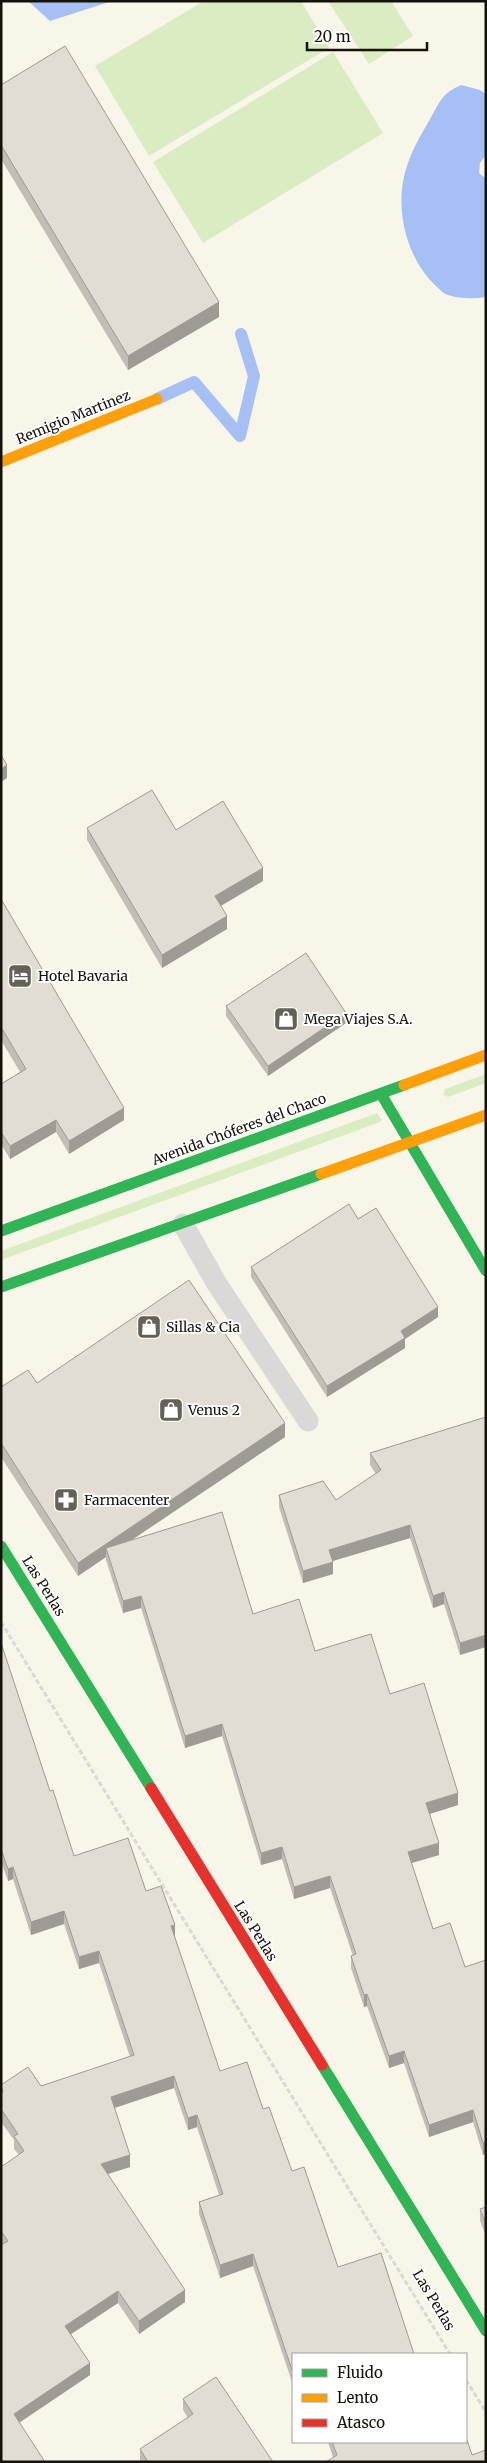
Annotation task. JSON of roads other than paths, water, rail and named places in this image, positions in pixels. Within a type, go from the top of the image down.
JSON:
[{"type":"street","name":"Remigio Martinez","points":[[1,462],[157,399]]},
{"type":"street","name":"Avenida Chóferes del Chaco","points":[[1,1231],[486,1055]]},
{"type":"street","points":[[381,1094],[486,1271]]},
{"type":"street","points":[[1,1287],[409,1144],[486,1115]]},
{"type":"street","name":"Las Perlas","points":[[1,1546],[486,2331]]},
{"type":"lane","points":[[183,1224],[217,1284],[308,1421]]},
{"type":"water","points":[[28,1],[112,1],[50,21]]},
{"type":"water","points":[[461,85],[480,90],[486,94],[486,155],[480,163],[479,173],[486,179],[486,297],[476,298],[462,298],[443,293],[426,275],[410,247],[402,216],[403,184],[413,150],[442,99],[454,88]]},
{"type":"waterway","points":[[240,436],[254,376],[241,334]]},
{"type":"waterway","points":[[157,399],[194,382],[240,436]]},
{"type":"place","name":"Hotel Bavaria","points":[[20,976]]},
{"type":"place","name":"Mega Viajes S.A.","points":[[286,1019]]},
{"type":"place","name":"Sillas & Cia","points":[[149,1327]]},
{"type":"place","name":"Venus 2","points":[[171,1410]]},
{"type":"place","name":"Farmacenter","points":[[66,1500]]}]
